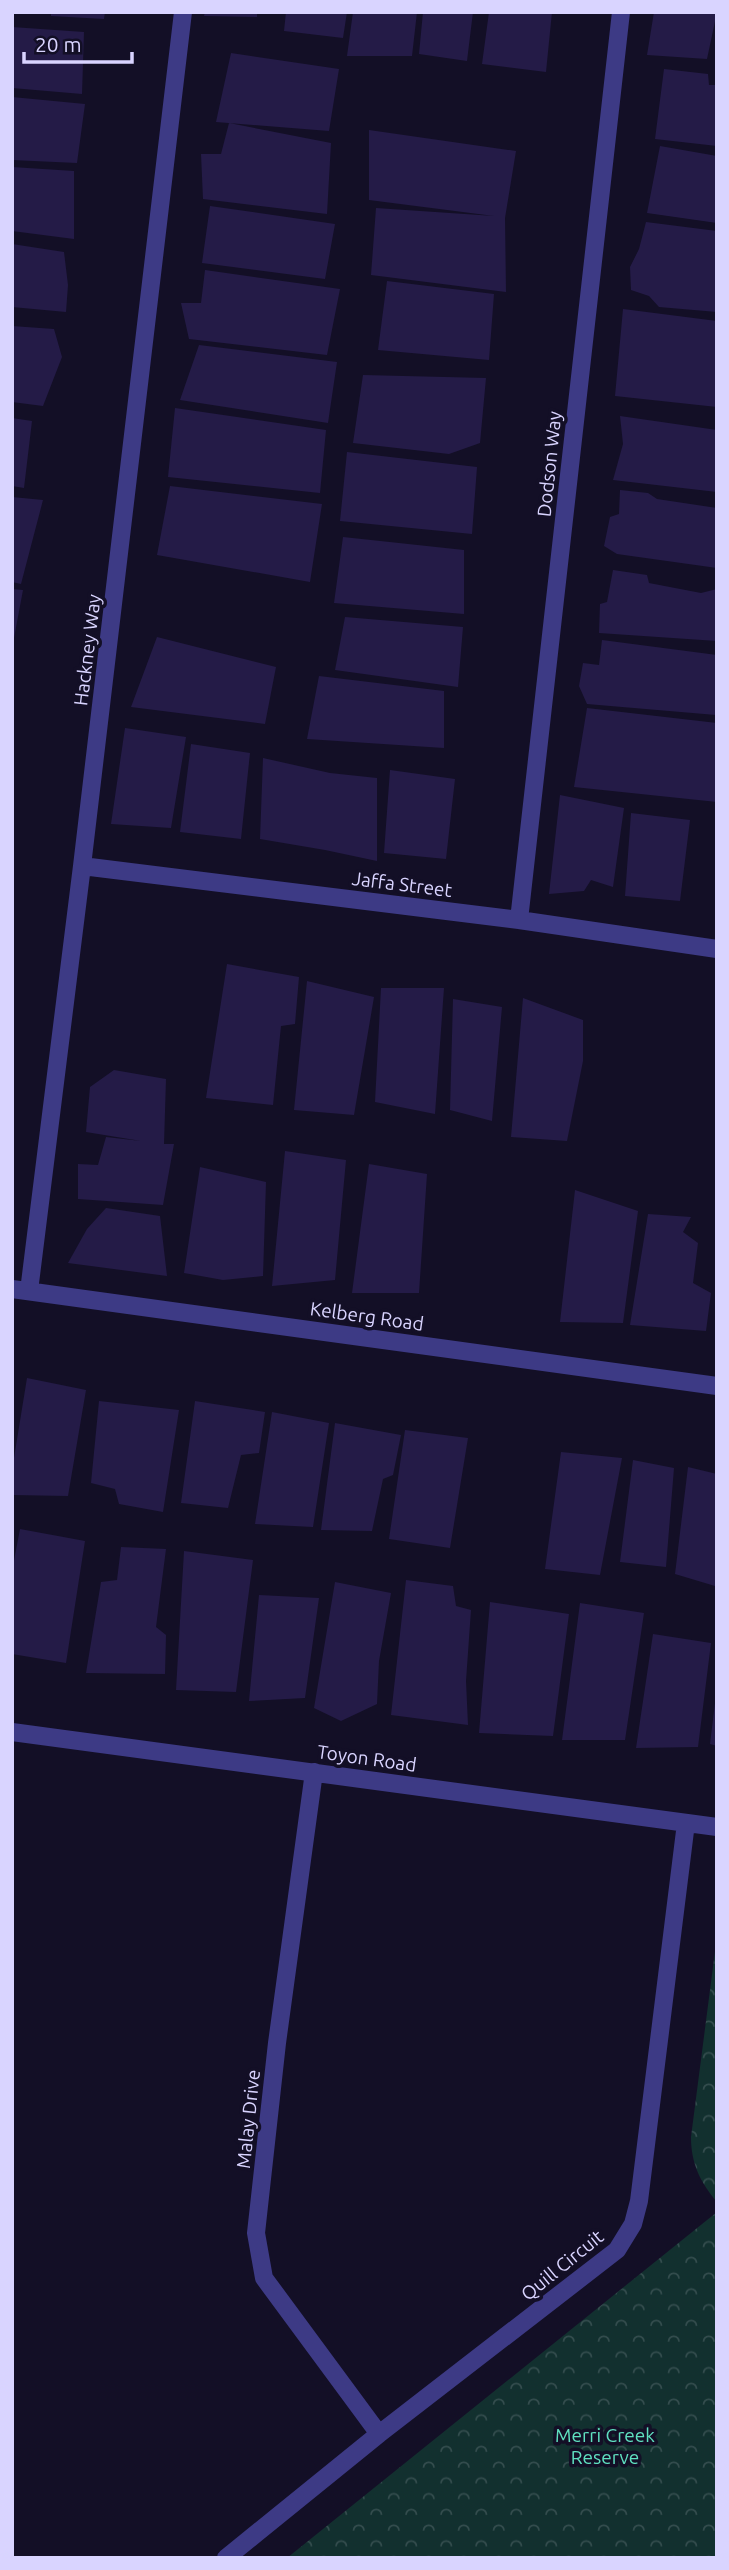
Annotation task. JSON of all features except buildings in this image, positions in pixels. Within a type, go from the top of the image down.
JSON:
[{"type":"street","name":"Hackney Way","points":[[21,1290],[82,866],[183,12]]},
{"type":"street","name":"Dodson Way","points":[[519,920],[621,12]]},
{"type":"street","name":"Jaffa Street","points":[[82,866],[519,920],[717,949]]},
{"type":"street","name":"Kelberg Road","points":[[21,1290],[717,1385]]},
{"type":"street","name":"Toyon Road","points":[[12,1732],[717,1827]]},
{"type":"street","name":"Malay Drive","points":[[314,1772],[277,2043],[256,2233],[264,2278],[379,2434]]},
{"type":"street","name":"Quill Circuit","points":[[226,2558],[379,2434],[617,2250],[626,2238],[639,2201],[686,1823]]},
{"type":"green space","points":[[717,1936],[717,2202],[698,2172],[691,2137]]},
{"type":"green space","name":"Merri Creek Reserve","points":[[717,2212],[717,2558],[287,2558]]}]
